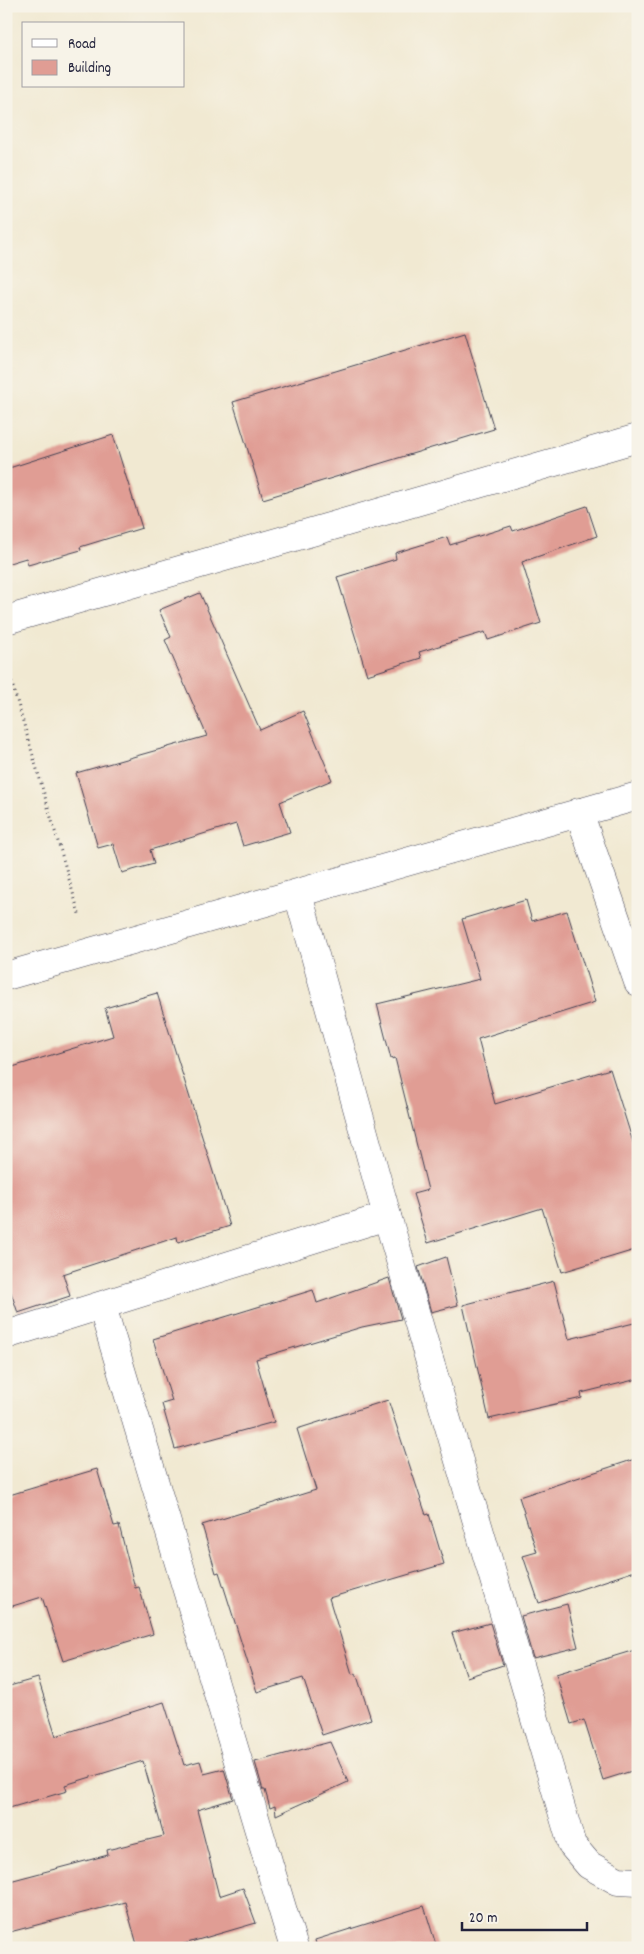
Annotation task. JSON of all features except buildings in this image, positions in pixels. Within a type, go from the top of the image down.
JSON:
[{"type":"street","points":[[6,620],[638,438]]},
{"type":"street","points":[[6,976],[90,950],[298,894],[638,796]]},
{"type":"street","points":[[579,812],[638,982]]},
{"type":"street","points":[[298,894],[387,1216],[572,1845],[589,1865],[618,1881],[638,1882]]},
{"type":"street","points":[[6,1334],[102,1306],[387,1216]]},
{"type":"street","points":[[102,1306],[294,1948]]},
{"type":"path","points":[[6,663],[90,950]]}]
